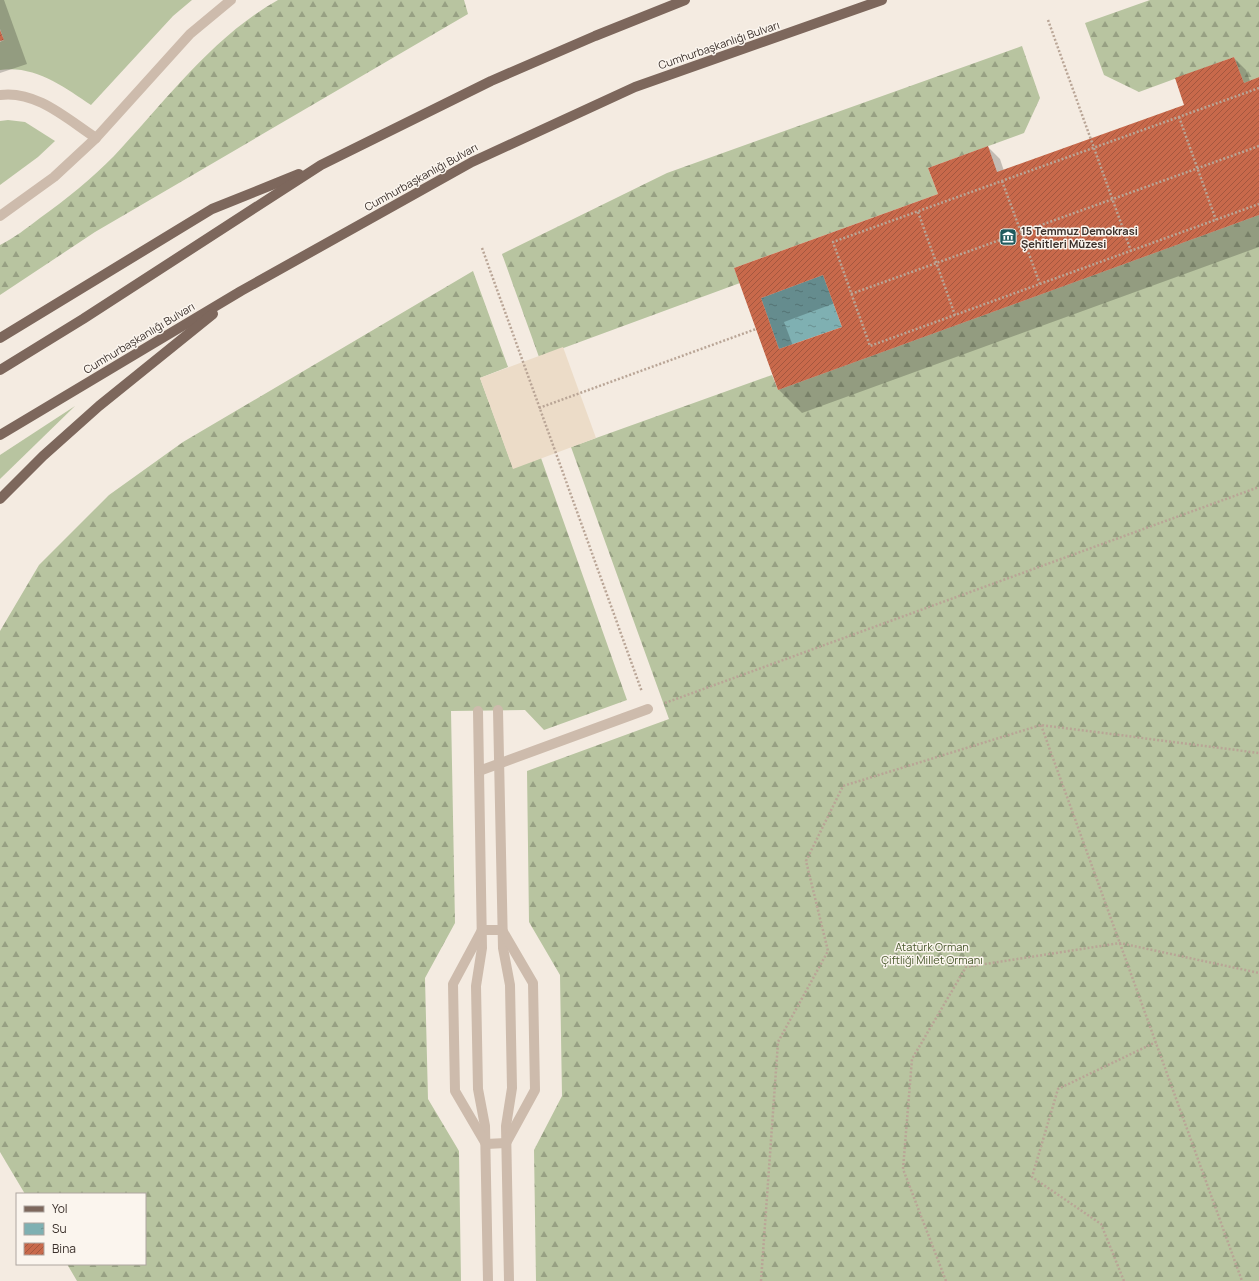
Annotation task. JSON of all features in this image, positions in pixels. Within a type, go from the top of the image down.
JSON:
[{"type":"main road","points":[[0,338],[212,210],[321,165],[491,81],[595,36],[685,0]]},
{"type":"main road","name":"Cumhurbaşkanlığı Bulvarı","points":[[0,435],[241,291],[472,162],[635,87],[882,0]]},
{"type":"main road","points":[[0,370],[83,319],[321,165]]},
{"type":"main road","points":[[0,500],[43,456],[99,406],[241,291]]},
{"type":"lane","points":[[0,216],[54,177],[96,138],[190,34],[231,0]]},
{"type":"lane","points":[[0,96],[20,95],[34,99],[45,104],[96,138]]},
{"type":"lane","points":[[479,771],[648,709]]},
{"type":"lane","points":[[498,710],[502,948],[510,985],[512,1088],[506,1126],[509,1281]]},
{"type":"lane","points":[[478,711],[482,948],[476,986],[478,1089],[485,1126],[486,1144],[488,1281]]},
{"type":"lane","points":[[482,930],[502,930]]},
{"type":"lane","points":[[482,930],[453,984],[455,1091],[486,1144]]},
{"type":"lane","points":[[502,930],[533,983],[535,1090],[506,1143]]},
{"type":"lane","points":[[486,1144],[506,1143]]},
{"type":"path","points":[[1048,20],[1131,251]]},
{"type":"path","points":[[1259,88],[833,242],[870,346],[1259,204]]},
{"type":"path","points":[[1179,117],[1216,220]]},
{"type":"path","points":[[851,294],[1259,146]]},
{"type":"path","points":[[1002,181],[1040,284]]},
{"type":"path","points":[[918,212],[955,315]]},
{"type":"path","points":[[482,248],[648,709],[1259,487]]},
{"type":"path","points":[[540,408],[756,329]]},
{"type":"path","points":[[761,1281],[778,1042],[828,951],[806,861],[843,786],[1041,725],[1259,753]]},
{"type":"path","points":[[1041,725],[1242,1281]]},
{"type":"path","points":[[946,1281],[903,1169],[912,1059],[966,967],[1120,942],[1259,973]]},
{"type":"path","points":[[1124,1281],[1101,1224],[1032,1177],[1058,1089],[1156,1042]]},
{"type":"green space","points":[[0,0],[192,0],[173,16],[91,105],[60,85],[37,74],[13,69],[0,70],[0,42],[4,40],[0,29]]},
{"type":"green space","points":[[278,0],[464,0],[468,14],[95,232],[0,295],[0,245],[60,204],[88,181],[114,156],[171,92],[210,52],[254,15]]},
{"type":"green space","points":[[1150,0],[1259,0],[1259,77],[1244,83],[1234,57],[1139,92],[1104,75],[1085,23]]},
{"type":"green space","points":[[1022,46],[1040,98],[1024,133],[928,168],[938,194],[734,268],[740,283],[539,357],[502,254],[667,173]]},
{"type":"green space","points":[[8,120],[25,122],[55,141],[38,157],[0,185],[0,121]]},
{"type":"green space","name":"Atatürk Orman Çiftliği Millet Ormanı","points":[[1259,215],[1259,1281],[536,1281],[534,1150],[562,1096],[560,975],[529,922],[527,771],[669,719],[571,447],[772,375],[778,390]]},
{"type":"green space","points":[[473,271],[508,367],[480,378],[513,468],[541,458],[627,700],[544,730],[525,710],[451,711],[455,923],[425,978],[428,1099],[459,1151],[461,1281],[77,1281],[68,1265],[146,1265],[146,1193],[24,1193],[0,1152],[0,631],[39,565],[109,495],[183,442]]},
{"type":"green space","points":[[75,406],[0,479],[0,455]]},
{"type":"shaded area","points":[[563,347],[596,438],[513,469],[480,378]]},
{"type":"water","points":[[823,275],[842,327],[779,349],[761,298]]},
{"type":"building","points":[[0,30],[4,40],[0,41]]},
{"type":"building","name":"15 Temmuz Demokrasi Şehitleri Müzesi","points":[[1234,57],[1244,83],[1259,77],[1259,215],[778,390],[734,268],[938,194],[928,168],[988,146],[997,172],[1184,105],[1175,78]],"holes":[[[823,275],[842,327],[779,349],[761,298]]]},
{"type":"place","name":"15 Temmuz Demokrasi Şehitleri Müzesi","points":[[1008,237]]}]
